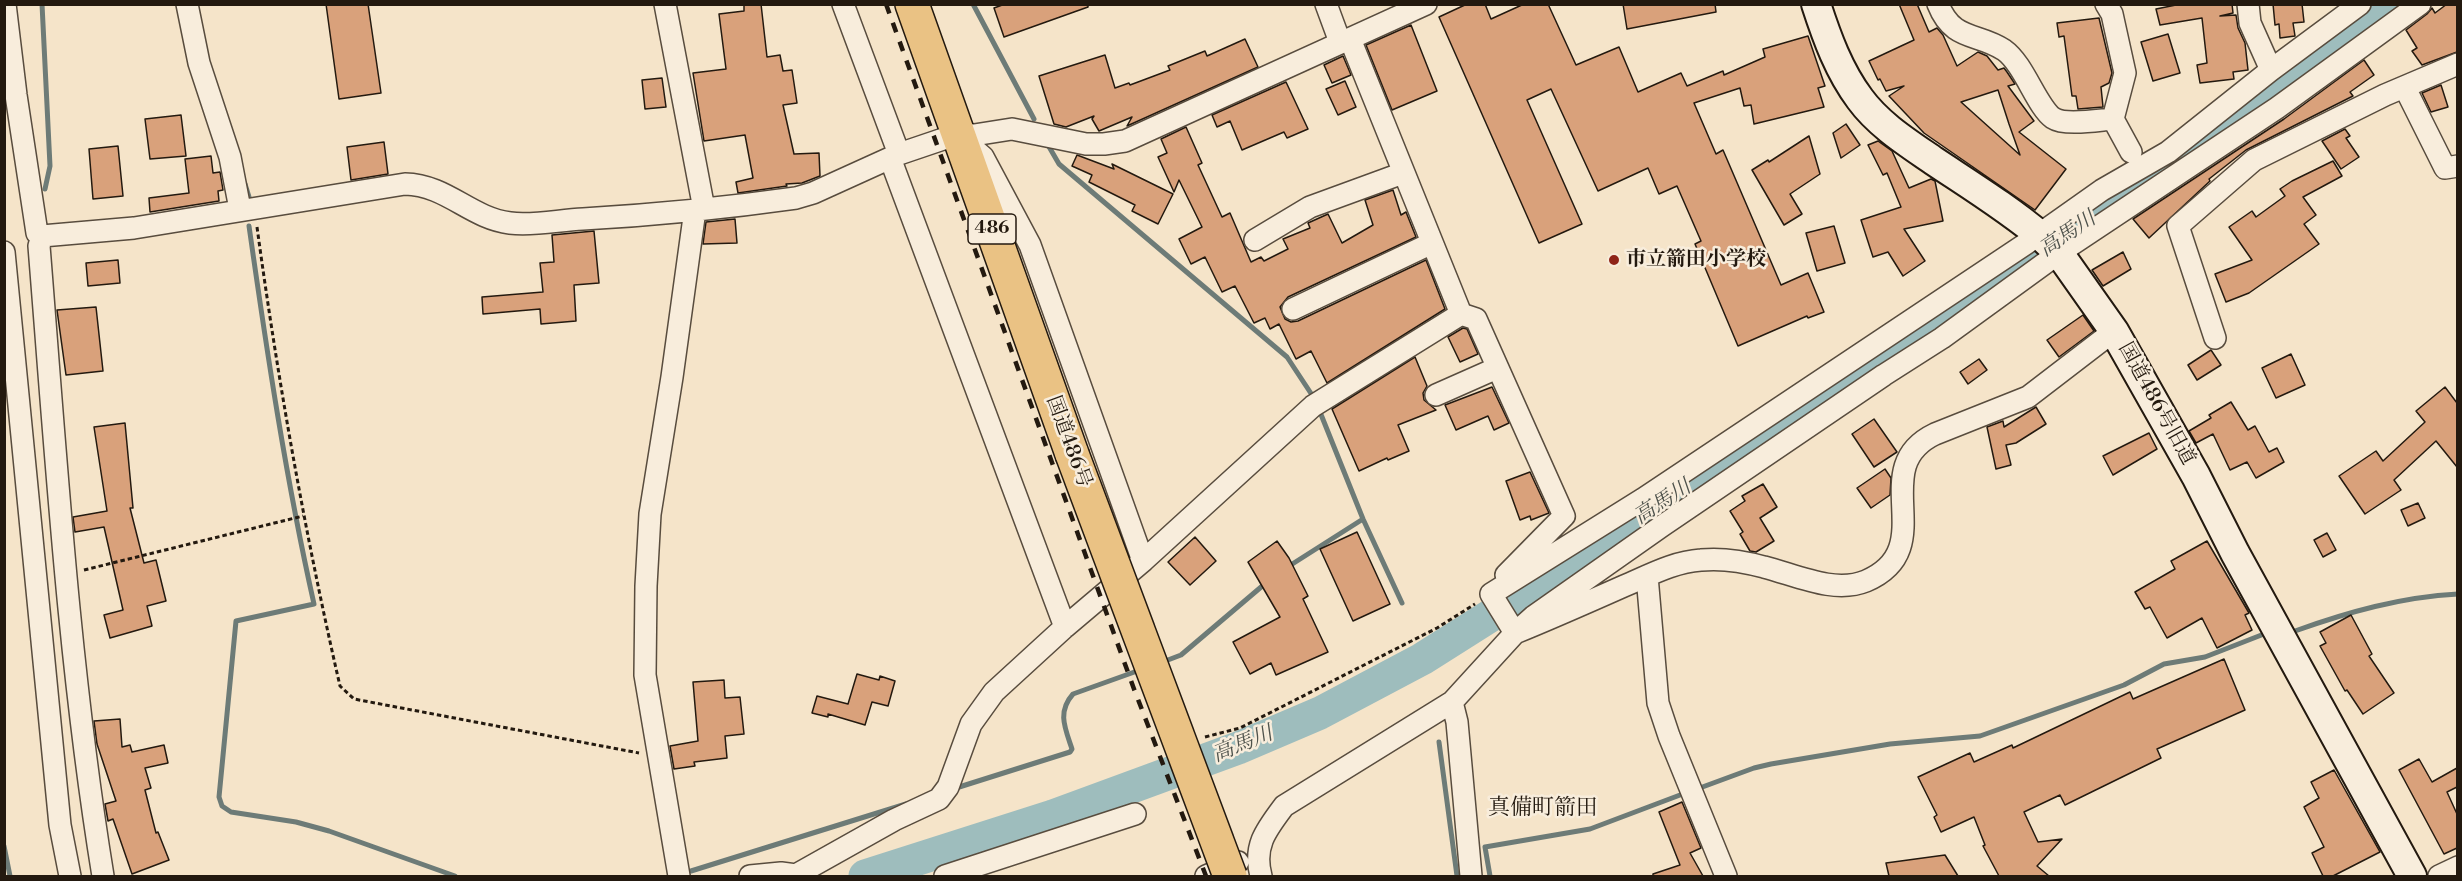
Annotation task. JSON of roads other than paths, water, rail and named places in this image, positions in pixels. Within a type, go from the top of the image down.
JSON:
[{"type":"highway","name":"国道486号","points":[[912,4],[1072,454],[1230,876]]},
{"type":"street","points":[[5,4],[27,176],[37,233],[42,236],[134,228],[405,184],[428,186],[476,212],[509,223],[699,210],[796,198],[813,193],[894,156],[958,134],[974,135],[1012,129],[1086,144],[1125,141],[1426,4]]},
{"type":"street","points":[[188,4],[199,63],[247,208]]},
{"type":"street","points":[[665,4],[699,210],[650,514],[645,675],[679,876]]},
{"type":"street","points":[[843,4],[894,156],[1065,627]]},
{"type":"street","points":[[1326,4],[1346,40],[1461,314],[1476,319],[1564,516],[1498,583],[1493,598],[1512,629]]},
{"type":"street","name":"国道486号旧道","points":[[1816,4],[1826,35],[1842,70],[1861,100],[1887,127],[1914,148],[2048,243],[2114,331],[2196,476],[2412,876]]},
{"type":"street","points":[[1938,4],[1952,28],[2005,51],[2028,78],[2054,118],[2064,122],[2113,119]]},
{"type":"street","points":[[2106,4],[2112,14],[2126,73],[2113,119],[2131,152]]},
{"type":"street","points":[[2248,4],[2250,23],[2271,70]]},
{"type":"street","points":[[2102,190],[2168,152],[2271,70],[2360,4]]},
{"type":"street","points":[[1493,598],[1643,499],[2048,243],[2277,108],[2415,6]]},
{"type":"street","points":[[2215,338],[2178,226],[2254,160],[2385,95],[2457,64]]},
{"type":"street","points":[[2405,88],[2445,168],[2457,166]]},
{"type":"street","points":[[958,134],[983,158],[1030,245],[1143,561]]},
{"type":"street","points":[[2131,152],[2143,151],[2159,145],[2168,152]]},
{"type":"street","points":[[1206,876],[1246,858],[1259,868],[1266,831],[1284,806],[1452,702],[1512,629],[1884,375],[1942,339],[2048,243],[2102,190],[2118,173],[2131,152]]},
{"type":"street","points":[[1255,240],[1310,207],[1403,173]]},
{"type":"street","points":[[42,236],[39,246],[64,575],[86,762],[103,876]]},
{"type":"street","points":[[1293,309],[1432,243]]},
{"type":"street","points":[[4,252],[60,825],[70,876]]},
{"type":"street","points":[[750,876],[781,873],[794,876],[894,820],[939,799],[948,787],[971,724],[994,692],[1317,404],[1461,314]]},
{"type":"street","points":[[1512,629],[1671,565],[1703,559],[1761,566],[1844,586],[1865,581],[1882,572],[1896,557],[1903,540],[1902,481],[1905,462],[1912,449],[1935,434],[2028,397],[2114,331]]},
{"type":"street","points":[[1436,395],[1497,368]]},
{"type":"street","points":[[1647,576],[1658,703],[1726,876]]},
{"type":"street","points":[[1452,702],[1457,722],[1471,876]]},
{"type":"street","points":[[945,876],[1135,814]]},
{"type":"street","points":[[2439,876],[2457,867]]},
{"type":"waterway","points":[[42,4],[50,166],[45,189]]},
{"type":"waterway","points":[[973,4],[1034,119]]},
{"type":"waterway","name":"高馬川","points":[[865,876],[1053,816],[1238,748],[1320,713],[1422,659],[1719,471],[1753,446],[1866,373],[2009,271],[2188,152],[2394,4]]},
{"type":"waterway","points":[[1048,145],[1059,164],[1287,357],[1314,398]]},
{"type":"waterway","points":[[245,184],[249,197]]},
{"type":"waterway","points":[[249,226],[278,416],[314,604],[236,621],[219,797],[222,806],[231,812],[296,822],[329,831],[455,876]]},
{"type":"waterway","points":[[1318,407],[1363,519],[1402,603]]},
{"type":"waterway","points":[[1286,568],[1363,519]]},
{"type":"waterway","points":[[1160,663],[1181,655],[1267,582]]},
{"type":"waterway","points":[[2295,631],[2375,606],[2416,598],[2458,594]]},
{"type":"waterway","points":[[1697,789],[1771,764],[1890,744],[1980,736],[2124,685],[2164,664],[2205,657],[2264,634]]},
{"type":"waterway","name":"高馬川","points":[[1420,652],[1424,667]]},
{"type":"waterway","points":[[956,788],[1070,752],[1072,749],[1065,727],[1064,714],[1065,707],[1073,694],[1140,670]]},
{"type":"waterway","points":[[1439,742],[1457,876]]},
{"type":"waterway","points":[[1490,876],[1485,847],[1590,829],[1688,792]]},
{"type":"waterway","points":[[691,871],[906,804]]},
{"type":"waterway","points":[[4,846],[10,876]]},
{"type":"railway","points":[[886,4],[1134,689],[1206,876]]},
{"type":"place","name":"市立箭田小学校","points":[[1614,260]]},
{"type":"district","name":"真備町箭田","points":[[1543,809]]}]
